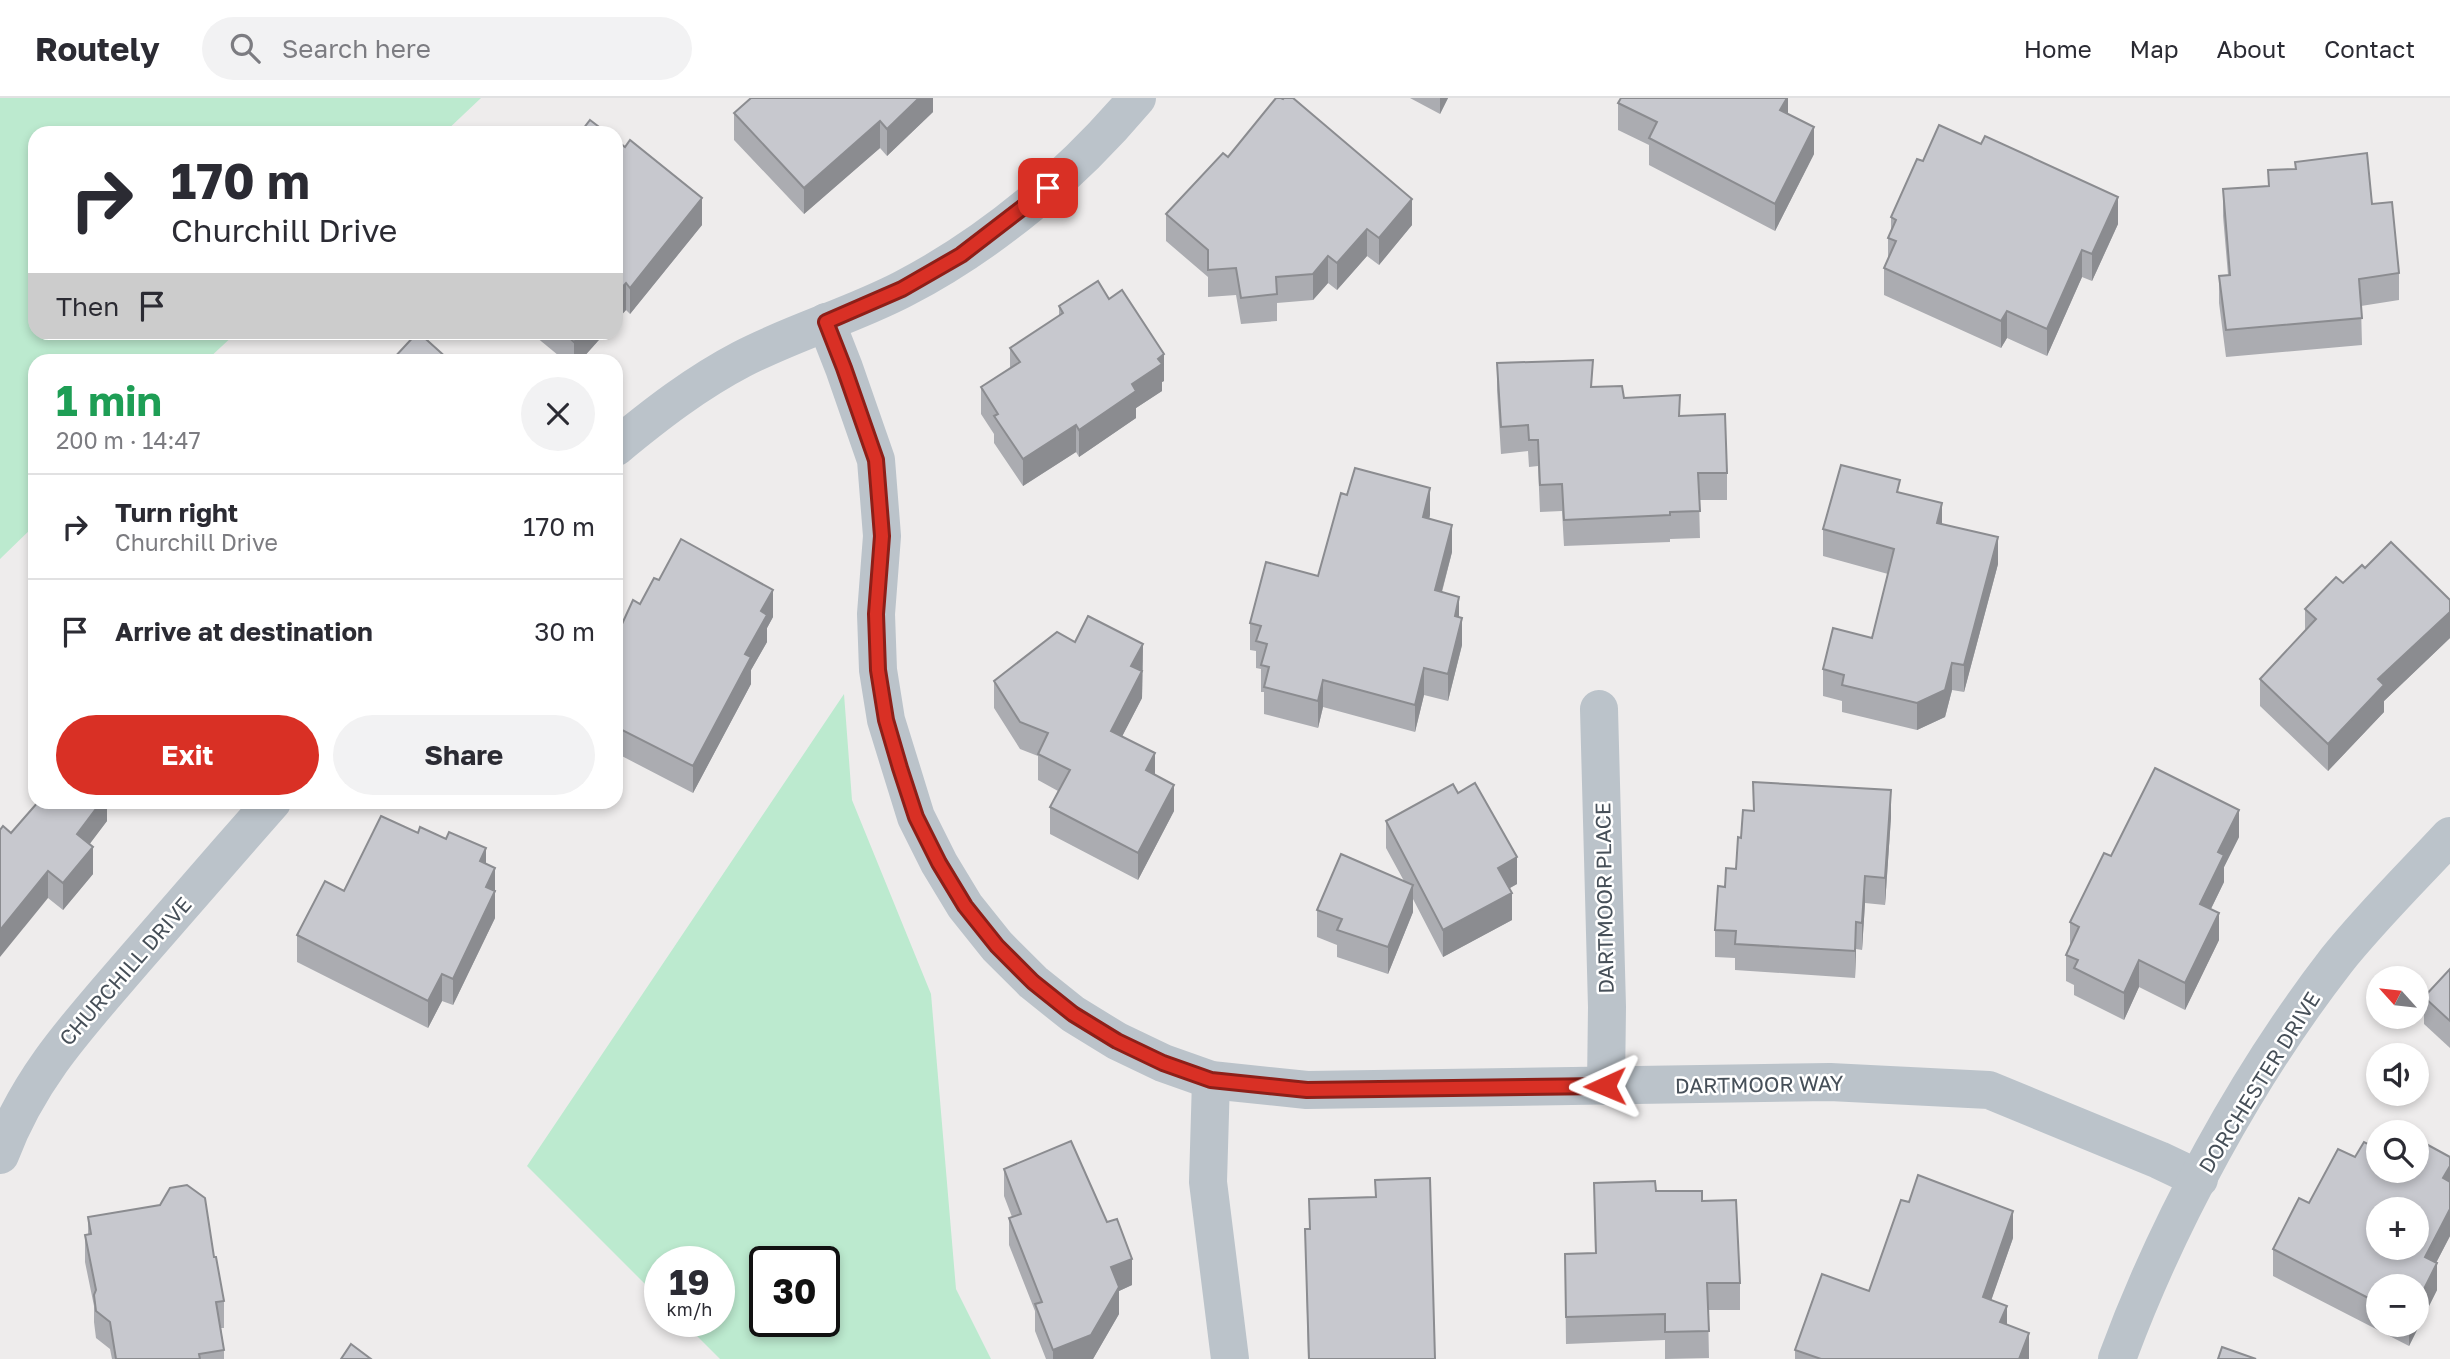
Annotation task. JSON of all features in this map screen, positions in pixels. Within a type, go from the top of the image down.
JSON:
[{"type":"street","points":[[623,441],[693,386],[745,358],[902,289],[961,255],[1066,174],[1137,98]]},
{"type":"street","name":"DARTMOOR WAY","points":[[826,322],[876,460],[882,536],[876,614],[878,670],[886,720],[916,817],[965,906],[997,946],[1043,990],[1073,1014],[1117,1041],[1163,1063],[1211,1080],[1307,1090],[1830,1082],[1989,1090],[2199,1179]]},
{"type":"street","name":"DARTMOOR PLACE","points":[[1599,709],[1607,1007],[1605,1086]]},
{"type":"street","name":"CHURCHILL DRIVE","points":[[0,1155],[10,1129],[35,1082],[67,1038],[265,809]]},
{"type":"street","name":"DORCHESTER DRIVE","points":[[2117,1359],[2160,1257],[2199,1179],[2241,1103],[2280,1041],[2337,960],[2450,836]]},
{"type":"street","points":[[1211,1080],[1208,1182],[1230,1359]]},
{"type":"green space","points":[[0,98],[481,98],[451,126],[28,126],[28,340],[228,340],[213,354],[28,354],[28,532],[0,559]]},
{"type":"green space","points":[[844,694],[852,800],[931,994],[956,1289],[991,1359],[720,1359],[698,1337],[735,1337],[735,1246],[644,1246],[644,1283],[527,1166]]},
{"type":"building","points":[[751,98],[919,98],[887,129],[880,121],[804,188],[734,113]]},
{"type":"building","points":[[1276,98],[1293,98],[1412,199],[1379,238],[1367,229],[1337,263],[1328,256],[1313,274],[1276,277],[1277,294],[1241,298],[1236,268],[1208,270],[1208,250],[1166,214],[1223,153],[1228,157]]},
{"type":"building","points":[[1621,98],[1787,98],[1780,110],[1814,127],[1775,204],[1649,138],[1657,122],[1618,103]]},
{"type":"building","points":[[590,120],[598,126],[585,126]]},
{"type":"building","points":[[1939,125],[1981,144],[1985,136],[2118,197],[2092,254],[2082,250],[2047,329],[2007,311],[2001,321],[1884,268],[1896,241],[1888,238],[1896,220],[1891,217],[1917,159],[1923,161]]},
{"type":"building","points":[[630,140],[702,198],[630,288],[626,283],[623,286],[623,145],[625,147]]},
{"type":"building","points":[[2367,153],[2372,204],[2392,202],[2399,273],[2359,279],[2362,318],[2226,330],[2219,276],[2230,275],[2223,189],[2269,186],[2268,170],[2296,169],[2295,162]]},
{"type":"building","points":[[1098,281],[1109,299],[1122,290],[1164,354],[1158,359],[1162,364],[1132,384],[1136,391],[1079,430],[1076,425],[1023,459],[994,416],[998,414],[981,387],[1020,362],[1010,348],[1063,313],[1059,306]]},
{"type":"building","points":[[411,340],[427,340],[442,354],[398,354]]},
{"type":"building","points":[[1593,360],[1591,387],[1622,386],[1624,398],[1680,395],[1679,416],[1725,414],[1727,473],[1698,473],[1700,511],[1564,520],[1562,484],[1540,485],[1538,440],[1529,440],[1528,425],[1501,427],[1497,363]]},
{"type":"building","points":[[1841,465],[1900,480],[1897,492],[1942,503],[1937,523],[1998,537],[1964,665],[1952,663],[1945,690],[1917,703],[1842,685],[1844,675],[1823,669],[1833,628],[1872,638],[1894,549],[1823,529]]},
{"type":"building","points":[[1355,468],[1430,488],[1423,517],[1452,525],[1435,590],[1459,597],[1455,616],[1462,618],[1448,674],[1424,668],[1415,705],[1323,680],[1318,701],[1264,687],[1269,667],[1261,665],[1267,644],[1256,641],[1261,626],[1250,623],[1266,562],[1318,576],[1341,493],[1347,495]]},
{"type":"building","points":[[681,539],[773,590],[761,611],[767,615],[745,654],[751,657],[693,766],[623,731],[623,622],[633,600],[640,604],[654,578],[659,580]]},
{"type":"building","points":[[2391,542],[2450,600],[2450,612],[2378,679],[2384,685],[2328,744],[2260,679],[2316,619],[2305,609],[2336,577],[2343,583],[2362,565],[2365,568]]},
{"type":"building","points":[[1088,616],[1143,644],[1131,666],[1142,671],[1111,731],[1155,753],[1146,770],[1174,785],[1138,853],[1050,807],[1070,770],[1038,754],[1048,733],[1020,722],[994,681],[1057,632],[1075,642]]},
{"type":"building","points":[[2155,768],[2239,810],[2218,852],[2224,855],[2200,904],[2219,913],[2185,983],[2139,960],[2124,993],[2074,968],[2078,960],[2066,955],[2079,927],[2070,922],[2104,853],[2111,856]]},
{"type":"building","points":[[1753,782],[1891,790],[1885,878],[1865,876],[1862,923],[1856,922],[1855,951],[1735,944],[1736,931],[1715,930],[1718,886],[1725,887],[1726,868],[1736,869],[1743,810],[1754,811]]},
{"type":"building","points":[[1475,783],[1517,857],[1498,868],[1512,893],[1443,930],[1386,821],[1453,784],[1458,793]]},
{"type":"building","points":[[32,809],[96,809],[77,834],[93,847],[63,883],[48,871],[0,930],[0,830],[3,826],[11,833]]},
{"type":"building","points":[[381,816],[418,833],[420,827],[446,839],[449,832],[486,848],[480,861],[495,868],[486,887],[495,891],[453,979],[442,974],[428,1001],[297,935],[325,881],[344,891]]},
{"type":"building","points":[[1341,854],[1413,885],[1388,947],[1337,930],[1342,919],[1317,910]]},
{"type":"building","points":[[2450,969],[2450,1021],[2429,1002],[2429,992]]},
{"type":"building","points":[[1071,1141],[1107,1222],[1117,1219],[1132,1259],[1111,1267],[1119,1287],[1091,1335],[1053,1350],[1035,1304],[1042,1302],[1009,1218],[1021,1214],[1004,1169]]},
{"type":"building","points":[[2364,1142],[2366,1183],[2429,1183],[2429,1146],[2450,1157],[2450,1166],[2443,1178],[2450,1182],[2450,1209],[2429,1249],[2429,1197],[2366,1197],[2366,1260],[2429,1259],[2437,1263],[2429,1279],[2429,1274],[2366,1274],[2366,1297],[2273,1249],[2299,1198],[2309,1203],[2338,1149],[2355,1157]]},
{"type":"building","points":[[1918,1175],[2013,1211],[1983,1297],[2007,1306],[2000,1322],[2029,1333],[2019,1359],[1821,1359],[1795,1350],[1822,1274],[1869,1291],[1901,1200],[1909,1202]]},
{"type":"building","points":[[1430,1178],[1435,1359],[1309,1359],[1305,1229],[1310,1229],[1309,1199],[1376,1197],[1375,1180]]},
{"type":"building","points":[[1655,1181],[1656,1191],[1702,1191],[1702,1201],[1736,1200],[1740,1283],[1707,1283],[1709,1331],[1665,1332],[1665,1314],[1566,1317],[1565,1254],[1596,1253],[1594,1183]]},
{"type":"building","points":[[187,1185],[205,1198],[224,1301],[216,1302],[224,1350],[199,1354],[200,1359],[116,1359],[110,1322],[96,1311],[96,1290],[85,1235],[91,1234],[88,1217],[160,1205],[170,1188]]},
{"type":"building","points":[[351,1344],[371,1359],[341,1359]]},
{"type":"building","points":[[2222,1347],[2256,1359],[2218,1359]]},
{"type":"route","points":[[1048,188],[961,255],[902,289],[826,322],[876,460],[882,536],[876,614],[878,670],[886,720],[916,817],[965,906],[997,946],[1033,982],[1073,1014],[1117,1041],[1163,1063],[1211,1080],[1307,1090],[1605,1086]]}]
